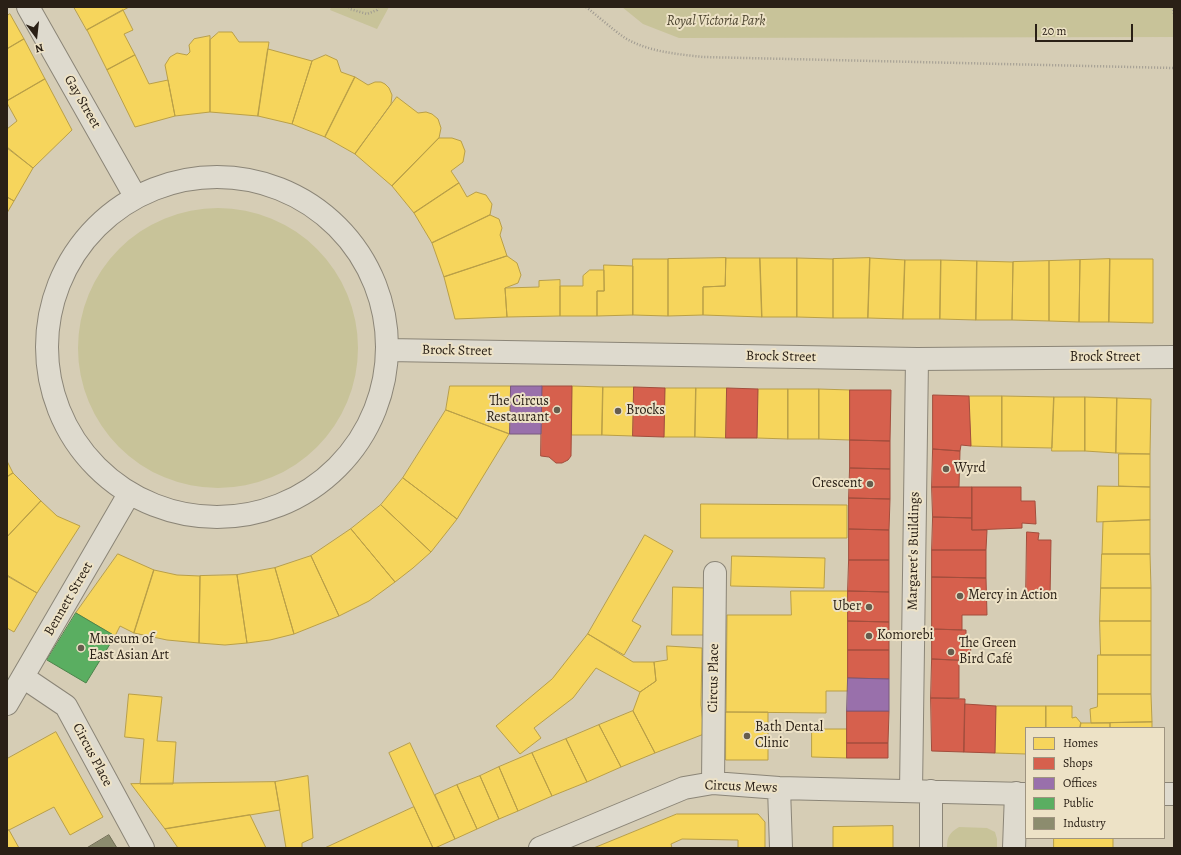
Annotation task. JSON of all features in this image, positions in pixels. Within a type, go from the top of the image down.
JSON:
[{"type":"street","name":"Gay Street","points":[[28,7],[135,196]]},
{"type":"street","points":[[211,176],[251,180],[288,192],[322,212],[350,240],[371,273],[384,311],[388,350],[377,408],[346,459],[300,496],[244,516],[185,515],[129,494],[89,462],[61,419],[47,370],[47,355],[48,318],[64,269],[94,228],[135,196],[172,182],[211,176]]},
{"type":"street","name":"Brock Street","points":[[388,350],[917,359],[1174,357]]},
{"type":"street","name":"Margaret's Buildings","points":[[917,359],[921,791],[931,848]]},
{"type":"street","name":"Bennett Street","points":[[7,704],[129,494]]},
{"type":"street","name":"Circus Place","points":[[713,783],[715,573]]},
{"type":"street","name":"Circus Place","points":[[23,677],[66,706],[143,848]]},
{"type":"street","name":"Circus Mews","points":[[540,848],[684,788],[713,783],[779,788],[1021,794]]},
{"type":"street","points":[[779,788],[781,848]]},
{"type":"street","points":[[1014,848],[1021,794]]},
{"type":"path","points":[[349,7],[350,9],[367,14],[377,10],[378,7]]},
{"type":"path","points":[[586,7],[626,38],[646,47],[668,53],[704,57],[1174,68]]},
{"type":"path","points":[[1172,7],[1174,16]]},
{"type":"green space","points":[[331,7],[389,7],[377,29],[330,10]]},
{"type":"green space","name":"Royal Victoria Park","points":[[622,7],[1174,7],[1174,37],[679,38],[643,24]]},
{"type":"green space","points":[[204,208],[232,208],[245,210],[272,218],[284,224],[307,239],[327,259],[335,270],[348,294],[356,321],[358,348],[356,375],[348,402],[335,426],[327,437],[307,457],[284,472],[259,482],[232,488],[204,488],[191,486],[164,478],[152,472],[129,457],[109,437],[94,414],[84,389],[78,362],[78,334],[80,321],[88,294],[94,282],[109,259],[129,239],[152,224],[177,214]]},
{"type":"green space","points":[[959,827],[987,828],[995,832],[997,848],[947,848],[949,836]]},
{"type":"building: Homes","points":[[74,7],[129,7],[87,30]]},
{"type":"building: Homes","points":[[123,10],[133,30],[124,34],[135,55],[107,70],[87,30]]},
{"type":"building: Homes","points":[[10,14],[24,39],[7,49],[7,16]]},
{"type":"building: Homes","points":[[219,32],[232,32],[239,42],[269,42],[258,116],[210,112],[210,40]]},
{"type":"building: Homes","points":[[210,36],[210,112],[175,116],[165,65],[170,57],[177,53],[187,55],[190,52],[189,45],[194,39]]},
{"type":"building: Homes","points":[[24,39],[45,79],[7,101],[7,49]]},
{"type":"building: Homes","points":[[268,49],[312,61],[292,124],[258,116]]},
{"type":"building: Homes","points":[[135,55],[149,84],[168,80],[175,116],[135,127],[107,70]]},
{"type":"building: Homes","points":[[326,55],[337,60],[341,72],[355,77],[325,137],[292,124],[312,61]]},
{"type":"building: Homes","points":[[355,77],[368,85],[375,82],[381,82],[389,88],[392,95],[391,104],[355,154],[325,137]]},
{"type":"building: Homes","points":[[45,79],[72,130],[33,168],[7,147],[7,129],[17,121],[7,101]]},
{"type":"building: Homes","points":[[397,97],[418,113],[426,112],[432,114],[438,119],[441,128],[439,138],[392,186],[355,154]]},
{"type":"building: Homes","points":[[439,138],[452,138],[461,141],[465,151],[463,162],[451,171],[459,183],[414,213],[392,186]]},
{"type":"building: Homes","points":[[7,148],[33,168],[14,201],[7,197]]},
{"type":"building: Homes","points":[[459,183],[467,197],[476,192],[486,195],[492,204],[490,215],[432,243],[414,213]]},
{"type":"building: Homes","points":[[7,197],[14,201],[7,213]]},
{"type":"building: Homes","points":[[490,215],[499,219],[502,228],[500,235],[507,256],[444,277],[432,243]]},
{"type":"building: Homes","points":[[507,256],[517,263],[521,275],[518,283],[505,288],[507,317],[455,319],[444,277]]},
{"type":"building: Homes","points":[[726,258],[725,286],[703,287],[703,315],[668,316],[668,259]]},
{"type":"building: Homes","points":[[726,258],[760,258],[762,317],[703,315],[703,287],[725,286]]},
{"type":"building: Homes","points":[[760,258],[797,258],[797,317],[762,317]]},
{"type":"building: Homes","points":[[797,258],[833,259],[833,318],[797,317]]},
{"type":"building: Homes","points":[[870,258],[868,318],[833,318],[833,259]]},
{"type":"building: Homes","points":[[870,258],[905,260],[903,319],[868,318]]},
{"type":"building: Homes","points":[[633,259],[668,259],[668,316],[633,315]]},
{"type":"building: Homes","points":[[1110,259],[1109,322],[1079,322],[1080,260]]},
{"type":"building: Homes","points":[[1110,259],[1153,259],[1153,323],[1109,322]]},
{"type":"building: Homes","points":[[905,260],[941,260],[940,319],[903,319]]},
{"type":"building: Homes","points":[[941,260],[977,261],[976,320],[940,319]]},
{"type":"building: Homes","points":[[1080,260],[1079,322],[1049,321],[1049,261]]},
{"type":"building: Homes","points":[[977,261],[1013,262],[1012,320],[976,320]]},
{"type":"building: Homes","points":[[1049,261],[1049,321],[1012,320],[1013,262]]},
{"type":"building: Homes","points":[[604,265],[633,266],[633,315],[597,316],[597,291],[604,291]]},
{"type":"building: Homes","points":[[590,270],[604,270],[604,291],[597,291],[597,316],[560,316],[560,286],[583,286],[583,276]]},
{"type":"building: Homes","points":[[560,280],[560,316],[507,317],[505,288],[539,287],[539,281]]},
{"type":"building: Homes","points":[[450,386],[511,386],[510,434],[446,410]]},
{"type":"building: Homes","points":[[572,386],[603,387],[602,435],[572,435]]},
{"type":"building: Homes","name":"Brocks","points":[[603,387],[634,387],[633,436],[602,435]]},
{"type":"building: Homes","points":[[665,388],[696,388],[695,437],[664,437]]},
{"type":"building: Homes","points":[[696,388],[727,388],[726,438],[695,437]]},
{"type":"building: Homes","points":[[758,389],[788,389],[788,439],[757,438]]},
{"type":"building: Homes","points":[[788,389],[819,389],[819,439],[788,439]]},
{"type":"building: Homes","points":[[819,389],[850,390],[850,440],[819,439]]},
{"type":"building: Homes","points":[[969,396],[1002,396],[1002,447],[971,446]]},
{"type":"building: Homes","points":[[1002,396],[1054,397],[1052,448],[1002,447]]},
{"type":"building: Homes","points":[[1054,397],[1085,397],[1085,451],[1052,451]]},
{"type":"building: Homes","points":[[1085,397],[1117,398],[1116,453],[1085,451]]},
{"type":"building: Homes","points":[[1117,398],[1151,399],[1150,454],[1116,453]]},
{"type":"building: Homes","points":[[446,410],[509,434],[457,519],[403,478]]},
{"type":"building: Homes","points":[[1119,454],[1150,454],[1150,487],[1119,486]]},
{"type":"building: Homes","points":[[7,461],[13,473],[7,477]]},
{"type":"building: Homes","points":[[13,473],[41,501],[7,537],[7,477]]},
{"type":"building: Homes","points":[[403,478],[457,519],[431,552],[381,505]]},
{"type":"building: Homes","points":[[1098,486],[1150,487],[1150,520],[1097,522]]},
{"type":"building: Homes","points":[[41,501],[57,516],[80,526],[37,593],[7,575],[7,537]]},
{"type":"building: Homes","points":[[701,504],[847,505],[847,538],[701,538]]},
{"type":"building: Homes","points":[[381,505],[431,552],[395,582],[351,529]]},
{"type":"building: Homes","points":[[1150,520],[1150,554],[1102,554],[1103,522]]},
{"type":"building: Homes","points":[[351,529],[395,582],[369,601],[339,616],[311,556]]},
{"type":"building: Homes","points":[[645,535],[673,551],[632,621],[641,626],[624,655],[588,634]]},
{"type":"building: Homes","points":[[118,554],[154,570],[134,633],[120,626],[115,636],[76,613]]},
{"type":"building: Homes","points":[[1102,554],[1150,554],[1151,588],[1101,588]]},
{"type":"building: Homes","points":[[311,556],[339,616],[294,634],[275,568]]},
{"type":"building: Homes","points":[[732,556],[825,558],[824,588],[731,586]]},
{"type":"building: Homes","points":[[275,568],[294,634],[270,640],[247,643],[237,575]]},
{"type":"building: Homes","points":[[154,570],[177,575],[200,576],[199,643],[167,640],[134,633]]},
{"type":"building: Homes","points":[[237,575],[247,643],[225,645],[199,643],[200,576]]},
{"type":"building: Homes","points":[[7,576],[37,593],[14,632],[7,628]]},
{"type":"building: Homes","points":[[673,587],[705,588],[704,635],[672,635]]},
{"type":"building: Homes","points":[[1101,588],[1151,588],[1151,621],[1100,621]]},
{"type":"building: Homes","points":[[791,591],[848,591],[848,691],[826,691],[826,713],[726,712],[727,615],[791,615]]},
{"type":"building: Homes","points":[[1100,621],[1151,621],[1151,655],[1101,655]]},
{"type":"building: Homes","points":[[588,634],[633,662],[654,662],[656,681],[640,692],[596,668],[573,698],[534,728],[541,738],[520,754],[496,726],[552,679]]},
{"type":"building: Homes","points":[[667,646],[702,648],[701,705],[704,734],[655,753],[633,711],[640,692],[656,681],[654,662],[667,660]]},
{"type":"building: Homes","points":[[1098,655],[1151,655],[1151,694],[1098,694]]},
{"type":"building: Homes","points":[[129,694],[162,697],[157,741],[176,742],[173,784],[140,784],[144,739],[125,737]]},
{"type":"building: Homes","points":[[1098,694],[1151,694],[1152,722],[1091,723],[1090,709],[1097,707]]},
{"type":"building: Homes","points":[[996,706],[1046,706],[1046,727],[1025,727],[1025,754],[995,753]]},
{"type":"building: Homes","points":[[1046,706],[1072,706],[1072,718],[1076,717],[1081,723],[1080,727],[1046,727]]},
{"type":"building: Homes","points":[[633,711],[655,753],[621,767],[599,725]]},
{"type":"building: Homes","name":"Bath Dental Clinic","points":[[726,712],[768,712],[768,760],[726,760]]},
{"type":"building: Homes","points":[[1152,722],[1152,727],[1110,727],[1110,723]]},
{"type":"building: Homes","points":[[1081,723],[1110,723],[1110,727],[1080,727]]},
{"type":"building: Homes","points":[[599,725],[621,767],[587,782],[566,739]]},
{"type":"building: Homes","points":[[812,729],[847,729],[847,758],[812,757]]},
{"type":"building: Homes","points":[[56,732],[103,817],[70,835],[54,807],[7,831],[7,759]]},
{"type":"building: Homes","points":[[566,739],[587,782],[552,796],[532,753]]},
{"type":"building: Homes","points":[[410,743],[455,839],[435,848],[433,848],[389,753]]},
{"type":"building: Homes","points":[[532,753],[552,796],[518,811],[499,767]]},
{"type":"building: Homes","points":[[499,767],[518,811],[499,819],[480,776]]},
{"type":"building: Homes","points":[[308,776],[313,838],[302,843],[302,848],[286,848],[275,782]]},
{"type":"building: Homes","points":[[480,776],[499,819],[477,829],[457,785]]},
{"type":"building: Homes","points":[[275,782],[280,810],[165,829],[131,784]]},
{"type":"building: Homes","points":[[457,785],[477,829],[455,839],[435,795]]},
{"type":"building: Homes","points":[[414,807],[433,848],[325,848]]},
{"type":"building: Homes","points":[[677,814],[758,814],[765,822],[765,848],[738,848],[738,840],[682,839],[671,844],[672,848],[594,848]]},
{"type":"building: Homes","points":[[250,815],[266,848],[178,848],[165,829]]},
{"type":"building: Homes","points":[[893,826],[893,848],[833,848],[833,827]]},
{"type":"building: Homes","points":[[9,830],[19,848],[7,848],[7,831]]},
{"type":"building: Homes","points":[[1054,839],[1113,839],[1113,848],[1054,848]]},
{"type":"building: Shops","name":"The Circus Restaurant","points":[[542,386],[572,386],[571,456],[568,460],[562,463],[556,463],[549,457],[541,456]]},
{"type":"building: Shops","points":[[634,387],[665,388],[664,437],[633,436]]},
{"type":"building: Shops","points":[[727,388],[758,389],[757,438],[726,438]]},
{"type":"building: Shops","points":[[850,390],[891,390],[890,441],[850,440]]},
{"type":"building: Shops","points":[[933,395],[969,396],[971,446],[961,445],[960,451],[933,449]]},
{"type":"building: Shops","points":[[850,440],[890,441],[890,469],[850,468]]},
{"type":"building: Shops","name":"Wyrd","points":[[933,449],[960,451],[959,487],[932,487]]},
{"type":"building: Shops","name":"Crescent","points":[[850,468],[890,469],[890,499],[849,498]]},
{"type":"building: Shops","points":[[932,487],[972,487],[972,518],[933,517]]},
{"type":"building: Shops","points":[[972,487],[1021,487],[1021,501],[1035,501],[1036,524],[1022,523],[1022,528],[972,530]]},
{"type":"building: Shops","points":[[849,498],[890,499],[889,530],[849,529]]},
{"type":"building: Shops","points":[[933,517],[972,518],[972,530],[987,530],[986,550],[932,550]]},
{"type":"building: Shops","points":[[849,529],[889,530],[889,560],[849,560]]},
{"type":"building: Shops","points":[[1027,532],[1039,533],[1038,540],[1051,540],[1050,598],[1026,598]]},
{"type":"building: Shops","points":[[932,550],[986,550],[986,578],[932,577]]},
{"type":"building: Shops","points":[[849,560],[889,560],[889,592],[848,591]]},
{"type":"building: Shops","name":"Mercy in Action","points":[[932,577],[986,578],[987,615],[962,615],[962,630],[932,629]]},
{"type":"building: Shops","name":"Uber","points":[[848,591],[889,592],[889,622],[848,621]]},
{"type":"building: Shops","name":"Komorebi","points":[[848,621],[889,622],[889,650],[848,650]]},
{"type":"building: Shops","name":"The Green Bird Café","points":[[932,629],[966,630],[966,643],[971,644],[970,661],[932,659]]},
{"type":"building: Shops","points":[[848,650],[889,650],[889,679],[848,678]]},
{"type":"building: Shops","points":[[932,659],[959,660],[959,698],[931,698]]},
{"type":"building: Shops","points":[[931,698],[965,699],[964,752],[932,751]]},
{"type":"building: Shops","points":[[965,704],[996,706],[995,753],[964,752]]},
{"type":"building: Shops","points":[[847,711],[889,711],[888,743],[847,743]]},
{"type":"building: Shops","points":[[847,743],[888,743],[888,758],[847,758]]},
{"type":"building: Offices","points":[[511,386],[542,386],[541,434],[510,434]]},
{"type":"building: Offices","points":[[848,678],[889,679],[889,711],[847,711]]},
{"type":"building: Public","name":"Museum of East Asian Art","points":[[76,613],[115,636],[86,683],[47,660]]},
{"type":"building: Industry","points":[[109,835],[117,848],[87,848]]},
{"type":"place","name":"The Circus Restaurant","points":[[557,410]]},
{"type":"place","name":"Brocks","points":[[618,411]]},
{"type":"place","name":"Wyrd","points":[[946,469]]},
{"type":"place","name":"Crescent","points":[[870,484]]},
{"type":"place","name":"Mercy in Action","points":[[960,596]]},
{"type":"place","name":"Uber","points":[[869,607]]},
{"type":"place","name":"Komorebi","points":[[869,636]]},
{"type":"place","name":"Museum of East Asian Art","points":[[81,648]]},
{"type":"place","name":"The Green Bird Café","points":[[951,652]]},
{"type":"place","name":"Bath Dental Clinic","points":[[747,736]]}]
